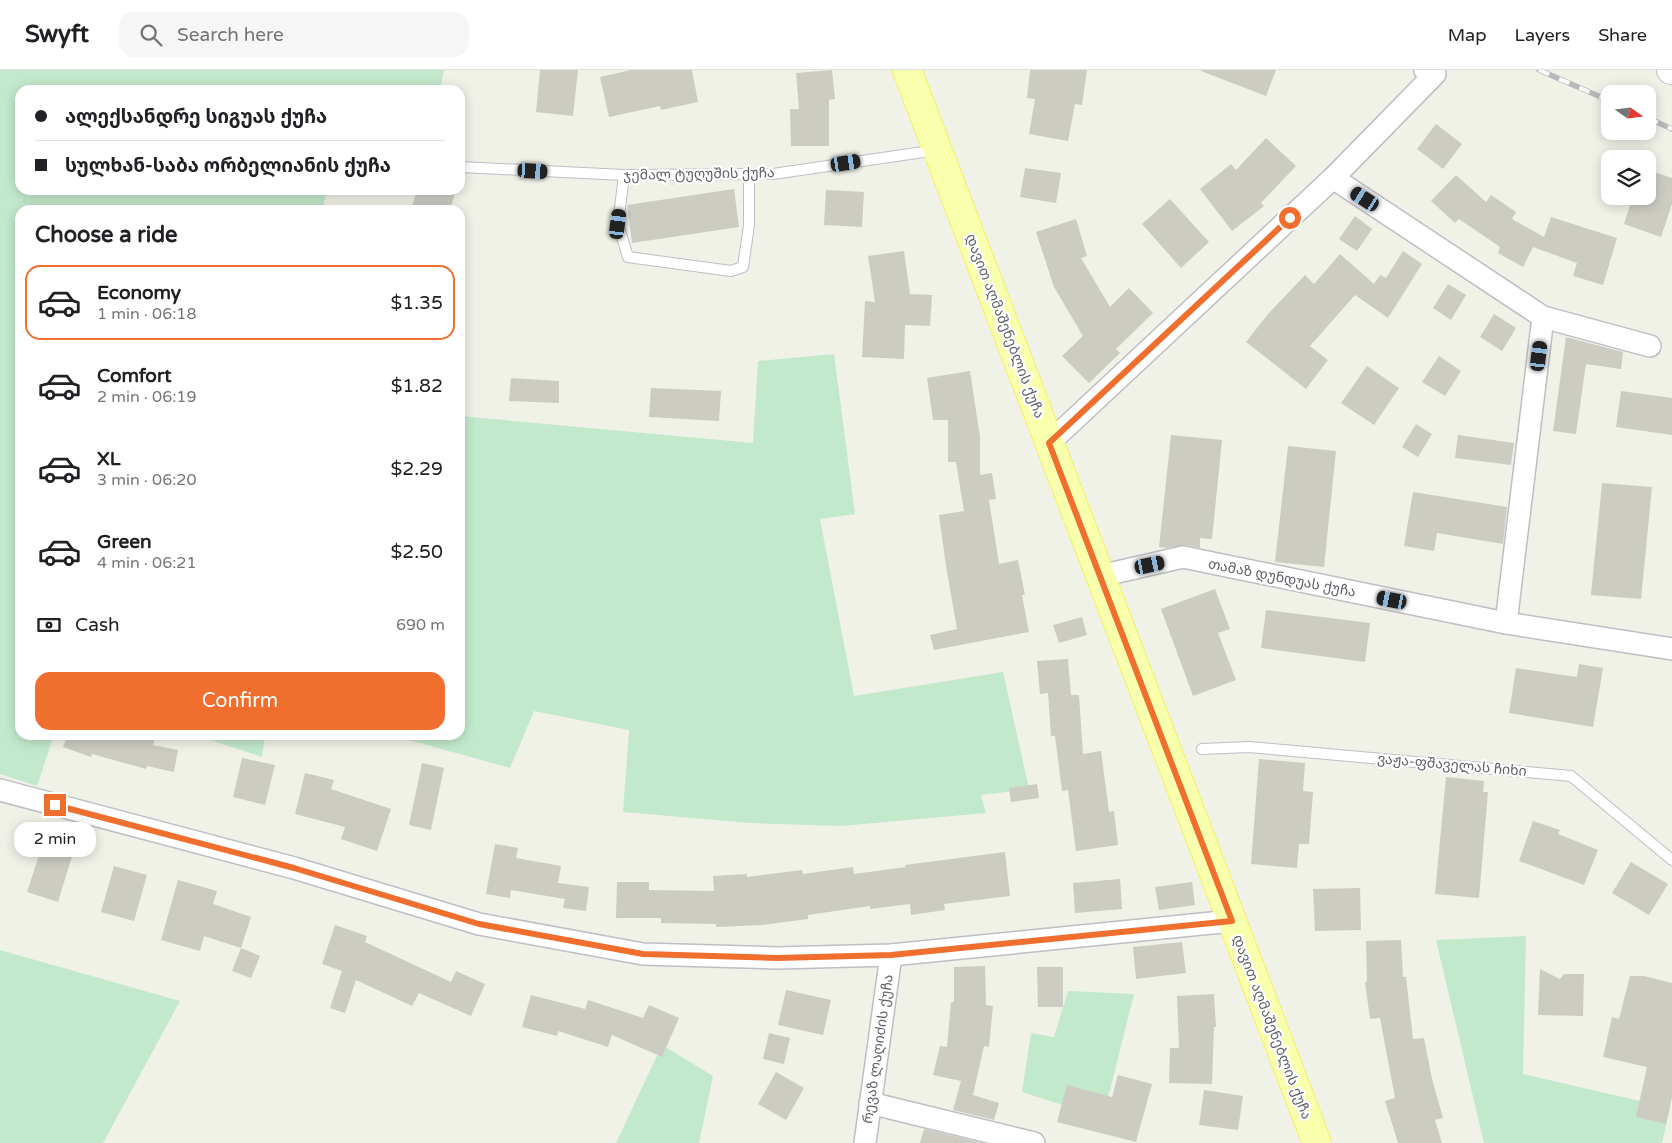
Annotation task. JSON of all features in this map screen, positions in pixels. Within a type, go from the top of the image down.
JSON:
[{"type":"main road","name":"დავით აღმაშენებლის ქუჩა","points":[[907,70],[1317,1143]]},
{"type":"street","points":[[1049,443],[1333,178],[1436,74],[1425,70]]},
{"type":"street","points":[[1333,178],[1544,317],[1650,346]]},
{"type":"street","points":[[1506,623],[1544,317]]},
{"type":"street","name":"თამაზ დუნდუას ქუჩა","points":[[1100,576],[1183,558],[1506,623],[1672,649]]},
{"type":"street","points":[[0,790],[294,868],[479,924],[643,954],[777,958],[891,955],[1232,921]]},
{"type":"street","name":"რევაზ ლაღიძის ქუჩა","points":[[865,1143],[891,955]]},
{"type":"street","points":[[870,1103],[1034,1143]]},
{"type":"lane","name":"ჯემალ ტუღუშის ქუჩა","points":[[465,167],[624,175],[773,174],[937,150]]},
{"type":"lane","points":[[624,175],[618,224],[628,257],[731,271],[743,267],[749,225],[748,174]]},
{"type":"lane","name":"ვაჟა-ფშაველას ჩიხი","points":[[1202,749],[1249,746],[1571,776],[1672,860]]},
{"type":"green space","points":[[0,70],[444,70],[441,85],[15,85],[15,195],[325,195],[324,205],[15,205],[15,740],[52,740],[37,786],[0,774]]},
{"type":"green space","points":[[834,354],[855,514],[820,519],[854,696],[1003,672],[1029,789],[981,795],[986,813],[841,826],[750,823],[623,812],[629,730],[534,711],[510,768],[409,740],[465,740],[465,416],[753,443],[758,361]]},
{"type":"green space","points":[[210,740],[264,740],[262,757]]},
{"type":"green space","points":[[1526,936],[1523,1074],[1670,1108],[1662,1143],[1484,1143],[1436,940]]},
{"type":"green space","points":[[0,950],[180,1001],[103,1143],[0,1143]]},
{"type":"green space","points":[[1068,991],[1134,994],[1103,1118],[1022,1092],[1031,1033],[1054,1037]]},
{"type":"green space","points":[[662,1045],[713,1076],[699,1143],[616,1143]]},
{"type":"building","points":[[540,70],[578,70],[573,116],[536,112]]},
{"type":"building","points":[[631,70],[692,70],[698,102],[661,110],[660,106],[609,117],[600,77]]},
{"type":"building","points":[[832,70],[835,99],[829,100],[829,146],[791,146],[790,109],[799,109],[796,73]]},
{"type":"building","points":[[1030,70],[1087,70],[1082,105],[1075,104],[1068,141],[1029,134],[1035,99],[1027,98]]},
{"type":"building","points":[[1201,70],[1276,70],[1266,96]]},
{"type":"building","points":[[1436,124],[1462,144],[1443,169],[1417,149]]},
{"type":"building","points":[[1266,138],[1296,166],[1261,203],[1264,206],[1232,231],[1200,189],[1231,164],[1236,170]]},
{"type":"building","points":[[1025,168],[1061,173],[1056,203],[1020,197]]},
{"type":"building","points":[[1656,173],[1672,178],[1672,204],[1661,237],[1624,224],[1630,205],[1656,205]]},
{"type":"building","points":[[1456,175],[1486,202],[1491,195],[1516,212],[1512,219],[1544,237],[1551,217],[1617,238],[1603,285],[1573,276],[1577,263],[1533,247],[1523,267],[1498,253],[1500,247],[1459,219],[1455,223],[1431,201]]},
{"type":"building","points":[[734,189],[739,227],[632,243],[627,205]]},
{"type":"building","points":[[826,190],[864,192],[862,227],[824,225]]},
{"type":"building","points":[[416,195],[454,195],[451,205],[412,205]]},
{"type":"building","points":[[1170,199],[1209,242],[1181,268],[1142,224]]},
{"type":"building","points":[[1355,216],[1372,229],[1357,251],[1339,239]]},
{"type":"building","points":[[1076,219],[1087,256],[1081,258],[1110,307],[1129,288],[1153,313],[1116,349],[1120,353],[1089,383],[1062,356],[1083,336],[1054,287],[1036,232]]},
{"type":"building","points":[[904,251],[910,294],[932,295],[930,326],[905,325],[904,359],[862,357],[865,301],[875,302],[868,256]]},
{"type":"building","points":[[1403,251],[1422,264],[1388,318],[1355,295],[1310,346],[1328,360],[1306,389],[1246,342],[1268,314],[1305,275],[1314,284],[1340,254],[1374,284],[1380,275],[1386,278]]},
{"type":"building","points":[[1448,284],[1466,295],[1451,320],[1433,308]]},
{"type":"building","points":[[1494,314],[1516,328],[1502,351],[1480,337]]},
{"type":"building","points":[[1566,337],[1623,352],[1621,369],[1586,364],[1576,434],[1553,431]]},
{"type":"building","points":[[1439,356],[1461,371],[1445,396],[1422,382]]},
{"type":"building","points":[[1367,366],[1399,388],[1374,425],[1341,403]]},
{"type":"building","points":[[970,371],[980,437],[980,475],[992,473],[996,499],[989,500],[999,564],[1018,560],[1025,595],[1022,595],[1029,632],[934,650],[930,635],[957,629],[939,515],[964,511],[956,462],[948,462],[948,420],[933,420],[927,378]]},
{"type":"building","points":[[511,378],[559,381],[559,403],[509,401]]},
{"type":"building","points":[[651,388],[721,391],[719,421],[649,417]]},
{"type":"building","points":[[1621,391],[1672,398],[1672,435],[1616,427]]},
{"type":"building","points":[[1416,424],[1432,434],[1418,457],[1402,447]]},
{"type":"building","points":[[1171,435],[1222,440],[1212,539],[1200,538],[1200,548],[1185,545],[1167,548],[1159,547]]},
{"type":"building","points":[[1458,435],[1514,443],[1511,465],[1455,458]]},
{"type":"building","points":[[1288,446],[1336,451],[1324,567],[1275,562]]},
{"type":"building","points":[[1602,483],[1652,487],[1641,599],[1591,595]]},
{"type":"building","points":[[1413,492],[1507,507],[1503,544],[1437,533],[1434,551],[1404,546]]},
{"type":"building","points":[[1215,589],[1230,629],[1218,633],[1236,680],[1193,696],[1161,609]]},
{"type":"building","points":[[1266,610],[1370,623],[1365,662],[1261,648]]},
{"type":"building","points":[[1082,617],[1087,635],[1059,643],[1053,625]]},
{"type":"building","points":[[1068,659],[1071,695],[1079,695],[1083,754],[1101,751],[1109,812],[1114,811],[1118,845],[1076,851],[1068,790],[1062,791],[1055,736],[1051,736],[1048,693],[1040,694],[1037,661]]},
{"type":"building","points":[[1579,664],[1603,668],[1593,727],[1509,713],[1516,668],[1577,677]]},
{"type":"building","points":[[66,740],[154,740],[153,745],[178,750],[174,772],[147,766],[146,769],[92,754],[91,757],[63,747]]},
{"type":"building","points":[[242,758],[275,765],[265,805],[233,797]]},
{"type":"building","points":[[1259,759],[1305,763],[1303,791],[1313,792],[1309,844],[1299,844],[1297,868],[1251,864]]},
{"type":"building","points":[[422,763],[444,768],[431,830],[409,825]]},
{"type":"building","points":[[305,773],[334,780],[331,789],[391,809],[377,851],[341,839],[345,827],[295,814]]},
{"type":"building","points":[[1446,777],[1484,781],[1483,792],[1488,792],[1479,898],[1435,894]]},
{"type":"building","points":[[1037,784],[1039,798],[1011,802],[1009,788]]},
{"type":"building","points":[[1533,821],[1560,830],[1558,834],[1598,850],[1584,885],[1519,861]]},
{"type":"building","points":[[495,844],[518,848],[516,858],[561,866],[558,883],[589,887],[586,911],[563,908],[565,899],[511,890],[510,898],[486,894]]},
{"type":"building","points":[[42,846],[72,856],[58,902],[27,892]]},
{"type":"building","points":[[1005,852],[1010,896],[944,904],[945,910],[911,915],[910,904],[870,909],[870,906],[808,915],[808,919],[762,925],[716,927],[716,924],[661,923],[661,918],[616,918],[617,882],[649,882],[649,890],[714,891],[713,876],[747,874],[747,877],[802,870],[803,874],[853,867],[854,874],[906,867],[905,865]]},
{"type":"building","points":[[1631,862],[1668,884],[1649,915],[1612,893]]},
{"type":"building","points":[[114,866],[147,875],[134,921],[101,912]]},
{"type":"building","points":[[1120,879],[1122,909],[1075,913],[1073,883]]},
{"type":"building","points":[[178,880],[217,891],[213,904],[251,917],[241,948],[204,936],[200,951],[161,940]]},
{"type":"building","points":[[1192,882],[1195,905],[1159,910],[1155,887]]},
{"type":"building","points":[[1360,888],[1361,930],[1315,931],[1313,889]]},
{"type":"building","points":[[335,925],[367,936],[365,942],[451,982],[456,971],[485,984],[471,1016],[419,993],[412,1006],[356,980],[345,1013],[330,1008],[342,971],[322,964]]},
{"type":"building","points":[[1401,940],[1403,977],[1406,977],[1413,1039],[1424,1038],[1432,1079],[1443,1118],[1435,1120],[1442,1143],[1398,1143],[1385,1101],[1395,1098],[1380,1018],[1370,1019],[1365,982],[1367,982],[1366,941]]},
{"type":"building","points":[[1182,942],[1186,973],[1136,979],[1133,947]]},
{"type":"building","points":[[241,948],[260,956],[251,978],[232,971]]},
{"type":"building","points":[[985,966],[986,1005],[993,1006],[989,1047],[984,1046],[973,1095],[999,1103],[994,1120],[953,1110],[961,1081],[933,1075],[940,1046],[947,1047],[951,1002],[954,1002],[954,967]]},
{"type":"building","points":[[1037,967],[1063,967],[1063,1007],[1038,1007]]},
{"type":"building","points":[[1540,969],[1560,979],[1564,974],[1584,974],[1583,1016],[1538,1015]]},
{"type":"building","points":[[1630,976],[1644,976],[1672,983],[1672,1097],[1666,1124],[1636,1117],[1647,1067],[1603,1057],[1612,1017],[1619,1019]]},
{"type":"building","points":[[786,990],[831,1000],[823,1035],[778,1025]]},
{"type":"building","points":[[1214,994],[1216,1027],[1214,1027],[1212,1084],[1169,1083],[1170,1048],[1179,1048],[1177,996]]},
{"type":"building","points":[[531,995],[585,1009],[588,1000],[643,1018],[649,1005],[679,1018],[662,1057],[612,1035],[608,1047],[558,1031],[557,1036],[522,1027]]},
{"type":"building","points":[[769,1033],[790,1038],[784,1064],[763,1059]]},
{"type":"building","points":[[776,1072],[804,1088],[786,1120],[758,1104]]},
{"type":"building","points":[[1118,1075],[1152,1084],[1136,1142],[1057,1122],[1067,1085],[1112,1097]]},
{"type":"building","points":[[1204,1090],[1243,1096],[1238,1130],[1199,1125]]},
{"type":"building","points":[[924,1129],[978,1142],[978,1143],[920,1143]]},
{"type":"railway","points":[[1539,70],[1601,97]]},
{"type":"railway","points":[[1656,122],[1672,129]]},
{"type":"route","points":[[55,805],[294,868],[479,924],[643,954],[777,958],[891,955],[1232,921],[1049,443],[1290,218]]}]
